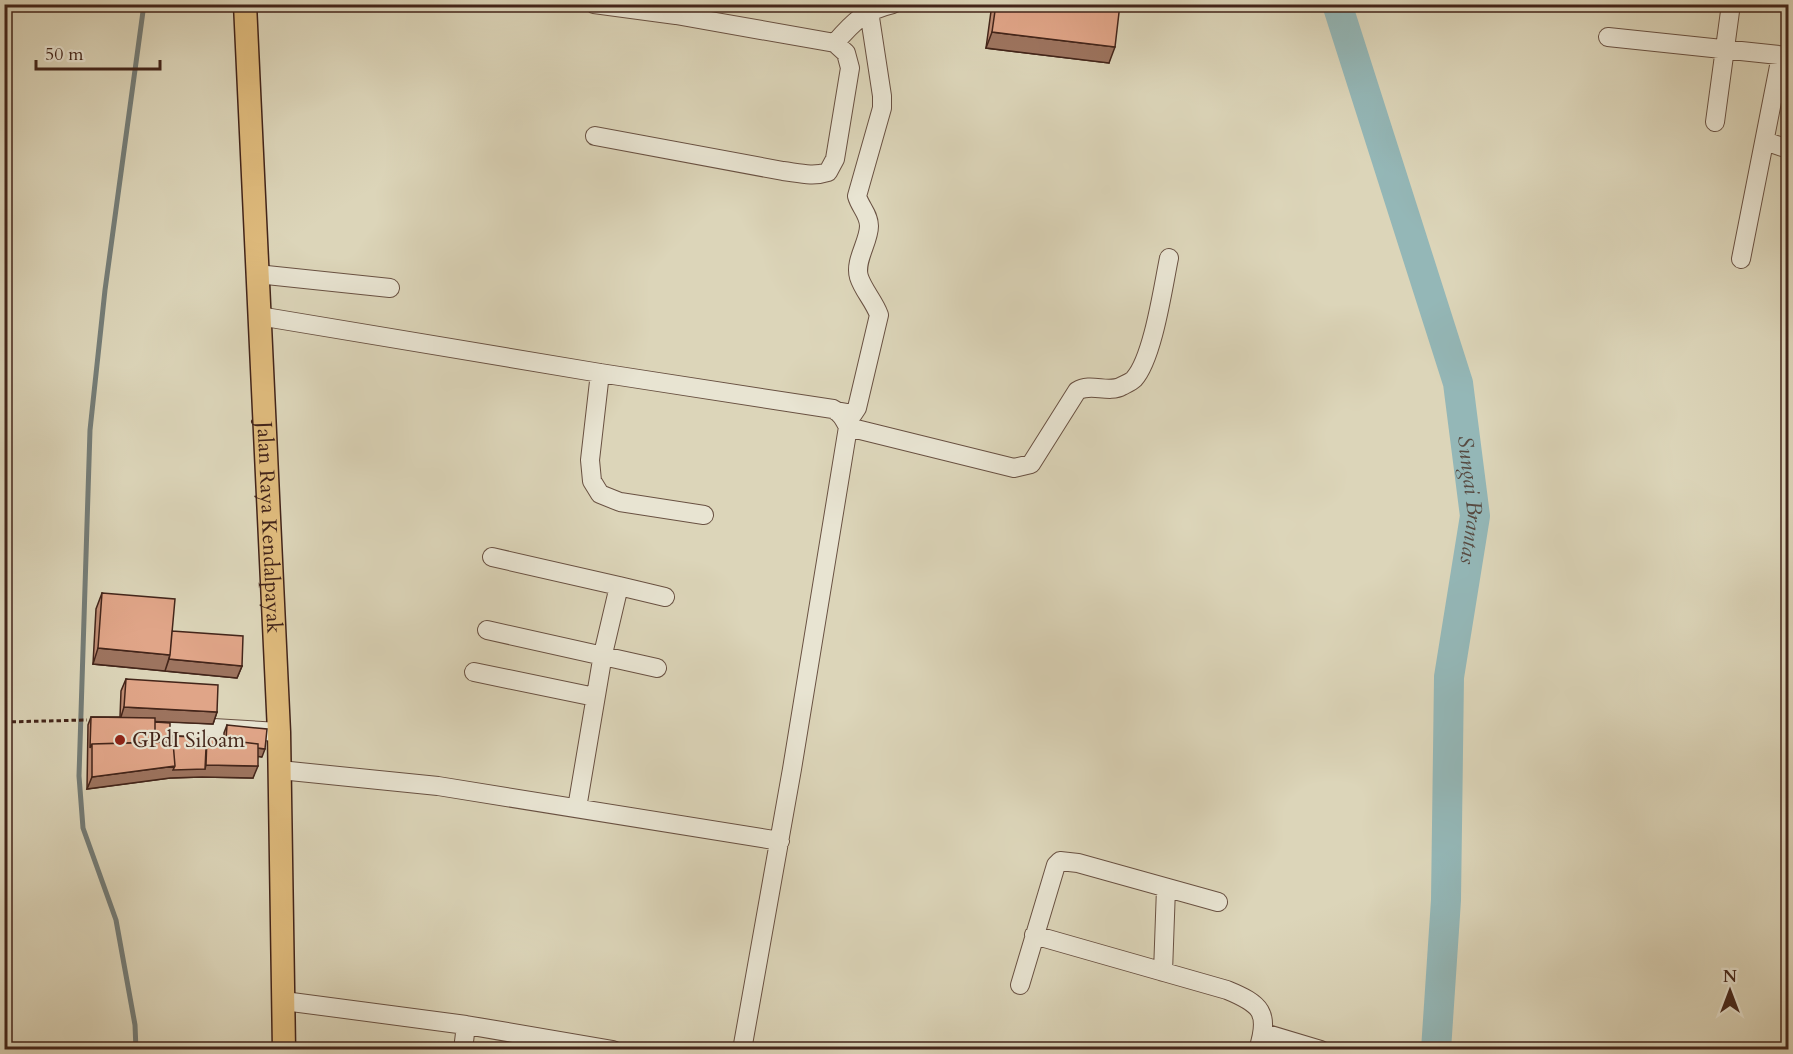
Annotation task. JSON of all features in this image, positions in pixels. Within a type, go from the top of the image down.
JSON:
[{"type":"main road","name":"Jalan Raya Kendalpayak","points":[[245,4],[279,732],[284,1050]]},
{"type":"street","points":[[594,4],[677,10],[836,43],[846,53],[850,68],[835,159],[828,172],[813,175],[783,171],[595,136]]},
{"type":"street","points":[[836,43],[865,8],[893,4]]},
{"type":"street","points":[[1716,122],[1731,4]]},
{"type":"street","points":[[259,316],[853,414],[857,408],[879,315],[859,276],[870,227],[868,217],[859,204],[857,196],[882,108],[882,96],[865,8]]},
{"type":"street","points":[[1608,37],[1785,56],[1741,259]]},
{"type":"street","points":[[1765,141],[1788,149]]},
{"type":"street","points":[[848,427],[1014,468],[1031,464],[1077,391],[1088,387],[1115,389],[1134,379],[1145,359],[1169,258]]},
{"type":"street","points":[[257,274],[390,288]]},
{"type":"street","points":[[600,373],[590,460],[592,481],[600,494],[620,502],[704,515]]},
{"type":"street","points":[[742,1050],[780,841],[848,427],[840,412],[836,411]]},
{"type":"street","points":[[492,557],[665,597]]},
{"type":"street","points":[[577,808],[603,654],[618,586]]},
{"type":"street","points":[[487,630],[603,654],[657,668]]},
{"type":"street","points":[[474,672],[595,698]]},
{"type":"street","points":[[132,723],[279,732]]},
{"type":"street","points":[[280,770],[438,786],[780,841]]},
{"type":"street","points":[[1020,985],[1056,866],[1060,861],[1078,863],[1218,902]]},
{"type":"street","points":[[1163,972],[1166,888]]},
{"type":"street","points":[[1035,935],[1227,990],[1249,999],[1261,1012],[1261,1041],[1321,1050]]},
{"type":"street","points":[[284,1001],[466,1025],[613,1050]]},
{"type":"street","points":[[463,1050],[466,1025]]},
{"type":"path","points":[[4,722],[87,720]]},
{"type":"building","points":[[996,4],[1120,4],[1115,47],[992,32]]},
{"type":"building","points":[[102,593],[175,599],[170,655],[98,648]]},
{"type":"building","points":[[172,631],[243,636],[242,666],[169,659]]},
{"type":"building","points":[[126,679],[218,685],[217,712],[124,707]]},
{"type":"building","points":[[91,717],[155,718],[155,742],[92,744],[90,748]]},
{"type":"building","points":[[155,722],[170,723],[170,742],[155,742]]},
{"type":"building","points":[[227,725],[267,729],[265,749],[258,748],[258,744],[226,740]]},
{"type":"building","points":[[172,736],[194,737],[195,748],[206,748],[205,769],[173,770],[175,766]]},
{"type":"building","points":[[207,738],[258,744],[258,766],[206,765]]},
{"type":"building","points":[[173,742],[175,766],[92,777],[92,744]]},
{"type":"waterway","points":[[136,1050],[135,1025],[116,920],[83,828],[79,776],[90,430],[105,290],[144,4]]},
{"type":"waterway","name":"Sungai Brantas","points":[[1337,4],[1458,383],[1475,516],[1449,677],[1446,900],[1436,1050]]},
{"type":"place","name":"GPdI Siloam","points":[[120,740]]}]
